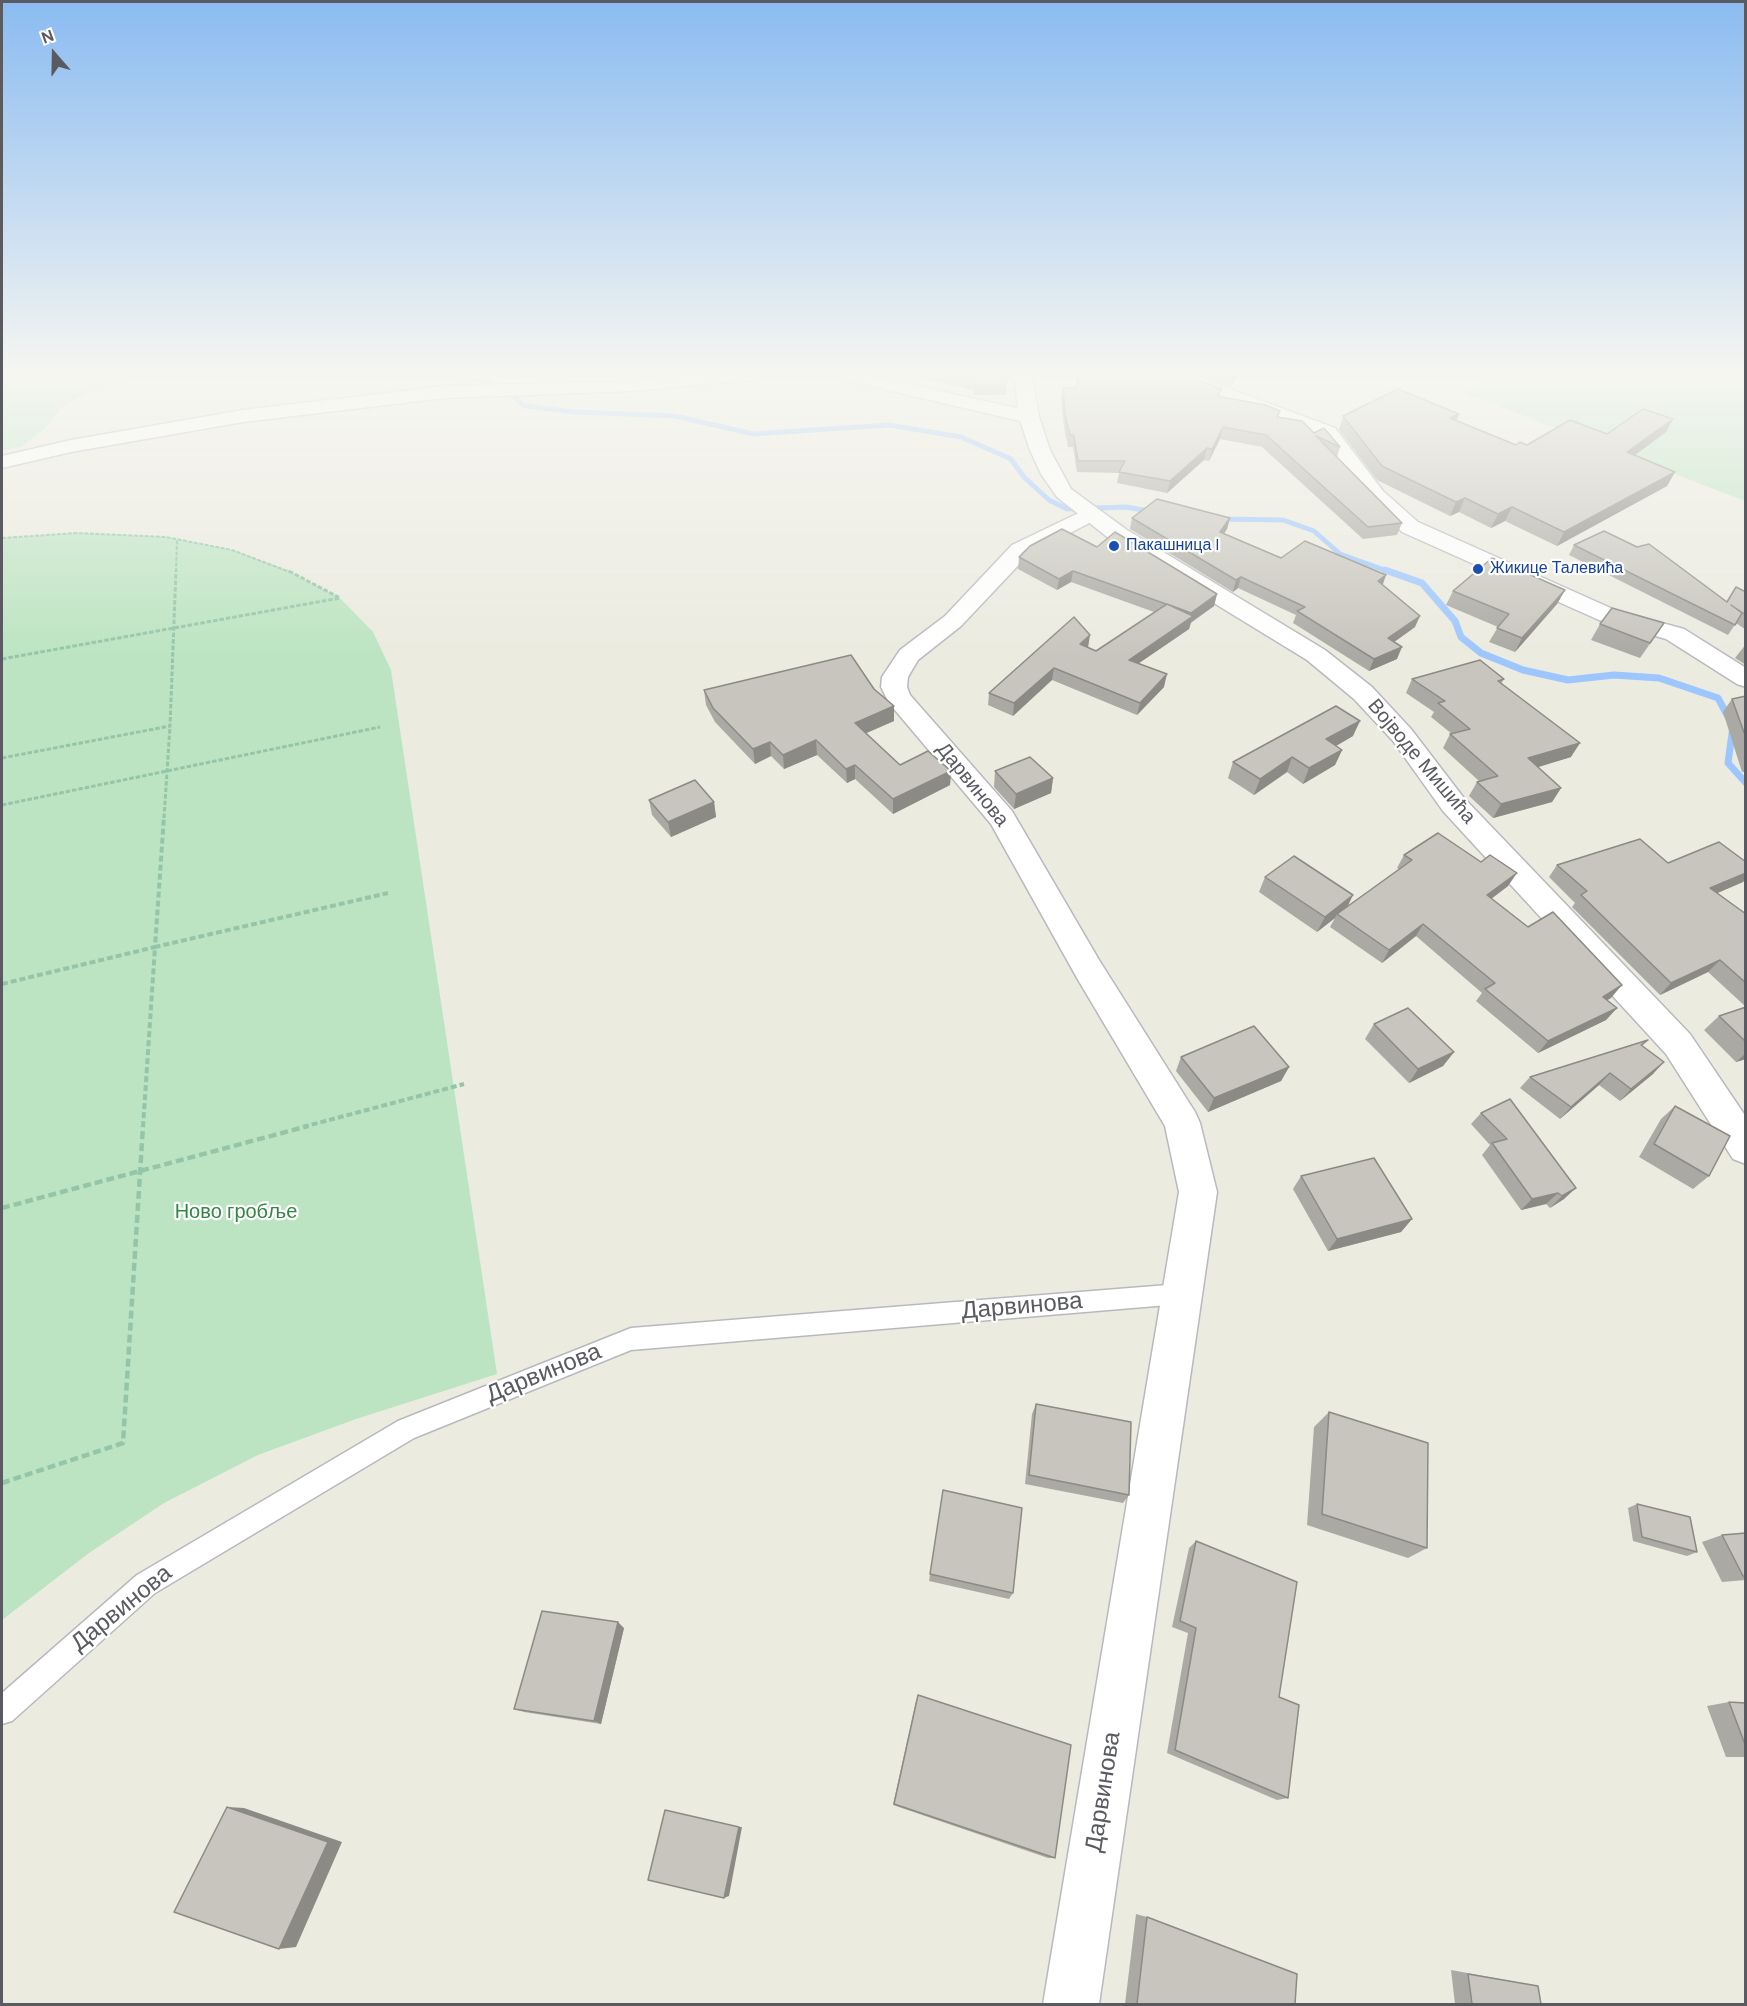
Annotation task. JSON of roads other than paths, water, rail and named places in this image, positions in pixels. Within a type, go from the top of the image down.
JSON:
[{"type":"street","name":"Војводе Мишића","points":[[1049,469],[1051,474],[1084,509],[1316,655],[1363,693],[1402,735],[1453,804],[1678,1044],[1746,1148]]},
{"type":"street","points":[[1356,469],[1376,495],[1410,527],[1607,615],[1675,634],[1746,679]]},
{"type":"street","name":"Дарвинова","points":[[1071,2004],[1180,1294],[1198,1192],[1182,1123],[1088,969],[1002,818],[898,697],[894,687],[895,677],[909,655],[953,621],[1020,549],[1084,509]]},
{"type":"lane","name":"Дарвинова","points":[[2,1711],[146,1584],[396,1435],[631,1339],[1180,1294]]},
{"type":"waterway","points":[[1018,469],[1049,500],[1067,509],[1126,507],[1155,512]]},
{"type":"waterway","points":[[1220,519],[1283,520],[1314,531],[1340,554],[1390,572]]},
{"type":"waterway","points":[[1385,570],[1422,583],[1455,621],[1461,637],[1481,653],[1523,670],[1568,680],[1614,675],[1659,678],[1718,698],[1733,726],[1728,763],[1746,783]]},
{"type":"place","name":"Пакашница I","points":[[1114,546]]},
{"type":"place","name":"Жикице Талевића","points":[[1478,569]]},
{"type":"park label","name":"Ново гробље","points":[[236,1213]]}]
